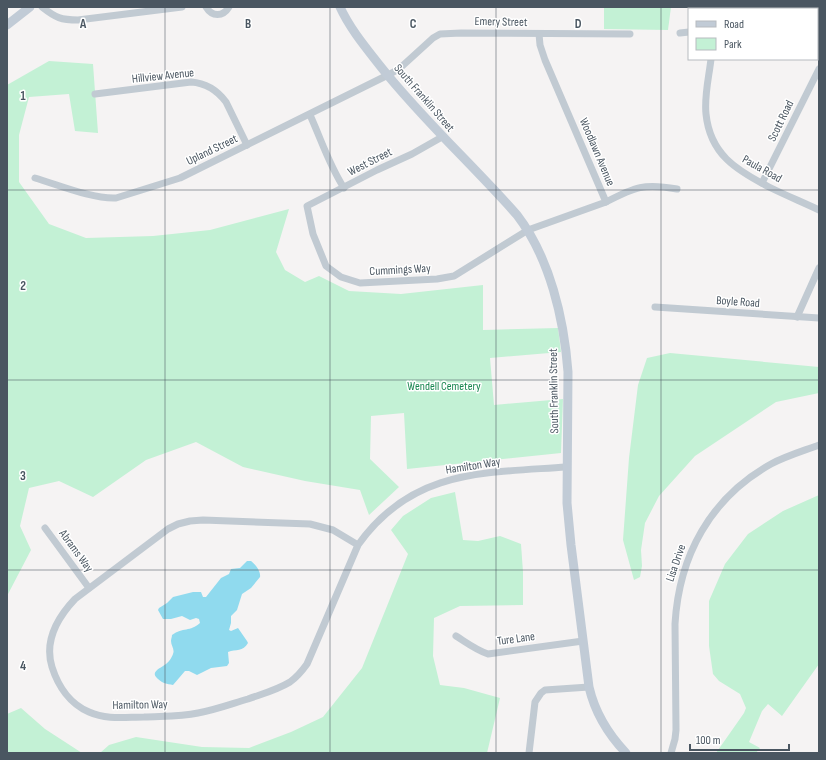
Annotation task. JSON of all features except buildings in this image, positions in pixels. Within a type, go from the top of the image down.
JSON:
[{"type":"main road","points":[[7,25],[30,7]]},
{"type":"main road","name":"South Franklin Street","points":[[340,7],[363,43],[388,75],[442,137],[500,196],[528,230],[545,266],[556,302],[564,337],[568,372],[566,467],[568,524],[589,687],[594,704],[607,731],[626,753]]},
{"type":"street","points":[[42,7],[55,17],[66,20],[78,20],[182,7]]},
{"type":"street","points":[[206,7],[211,13],[220,15],[227,11],[229,7]]},
{"type":"street","points":[[680,33],[688,32]]},
{"type":"street","name":"Emery Street","points":[[388,75],[399,69],[433,38],[440,34],[630,34]]},
{"type":"street","name":"Woodlawn Avenue","points":[[528,230],[606,202],[544,60],[539,34]]},
{"type":"street","name":"Paula Road","points":[[711,60],[706,107],[708,126],[715,146],[729,163],[738,169],[762,183],[819,210]]},
{"type":"street","name":"Scott Road","points":[[762,183],[819,68]]},
{"type":"street","name":"Upland Street","points":[[35,178],[100,197],[116,198],[180,178],[310,115],[388,75]]},
{"type":"street","name":"Hillview Avenue","points":[[94,94],[191,82],[199,83],[216,90],[226,102],[247,145]]},
{"type":"street","points":[[310,115],[334,170],[344,188]]},
{"type":"street","name":"West Street","points":[[307,206],[442,137]]},
{"type":"street","points":[[606,202],[633,189],[642,187],[663,186],[677,189]]},
{"type":"street","name":"Cummings Way","points":[[307,206],[313,234],[326,266],[341,277],[360,283],[437,279],[454,276],[528,230]]},
{"type":"street","points":[[797,317],[819,268]]},
{"type":"street","name":"Boyle Road","points":[[655,307],[819,318]]},
{"type":"street","name":"Lisa Drive","points":[[671,753],[676,730],[676,607],[683,572],[697,538],[718,508],[744,482],[757,472],[781,459],[819,445]]},
{"type":"street","name":"Hamilton Way","points":[[358,545],[333,530],[310,524],[203,520],[178,524],[168,529],[89,588],[65,609],[53,632],[50,648],[51,663],[55,677],[62,690],[80,707],[100,716],[120,718],[191,714],[212,710],[268,692],[286,684],[300,674],[312,653],[358,545],[387,512],[404,499],[422,489],[444,481],[469,475],[566,467]]},
{"type":"street","name":"Abrams Way","points":[[45,528],[89,588]]},
{"type":"street","name":"Ture Lane","points":[[456,636],[480,652],[488,654],[583,641]]},
{"type":"street","points":[[529,753],[535,702],[541,693],[546,690],[589,687]]},
{"type":"green space","points":[[604,7],[671,7],[668,30],[604,29]]},
{"type":"green space","name":"Wendell Cemetery","points":[[49,61],[93,64],[98,133],[75,131],[69,94],[29,97],[19,135],[19,182],[49,224],[86,238],[153,236],[210,230],[289,209],[276,252],[285,270],[305,282],[319,276],[349,291],[401,294],[483,285],[483,330],[558,328],[561,352],[490,358],[494,405],[563,399],[561,453],[407,469],[404,413],[371,416],[370,459],[399,487],[369,515],[360,490],[305,481],[243,467],[196,442],[146,460],[93,497],[59,481],[29,488],[20,526],[31,550],[7,596],[7,85]]},
{"type":"green space","points":[[670,353],[819,367],[819,393],[776,402],[695,456],[659,496],[645,523],[641,550],[642,566],[640,577],[634,580],[623,540],[629,458],[638,385],[647,358]]},
{"type":"green space","points":[[455,492],[463,540],[478,541],[500,536],[521,544],[523,605],[460,606],[434,618],[433,656],[440,685],[464,688],[500,698],[487,753],[100,753],[109,745],[136,737],[202,747],[249,748],[291,732],[323,717],[362,668],[408,554],[391,530],[403,516],[431,498]]},
{"type":"green space","points":[[819,495],[819,664],[782,716],[768,704],[762,711],[749,742],[760,748],[756,753],[716,753],[746,708],[740,694],[719,681],[713,674],[709,646],[709,601],[725,564],[748,534],[783,511]]},
{"type":"green space","points":[[21,708],[45,729],[82,753],[7,753],[7,714]]},
{"type":"water","points":[[247,561],[251,561],[256,566],[260,572],[260,577],[251,588],[242,594],[237,610],[231,616],[229,630],[231,631],[238,628],[248,643],[246,646],[242,649],[228,652],[229,663],[227,666],[211,668],[197,675],[189,671],[185,671],[173,685],[165,683],[156,677],[155,672],[167,663],[173,655],[174,651],[171,641],[172,635],[180,631],[193,628],[200,623],[199,619],[196,618],[190,620],[182,616],[171,619],[163,619],[158,610],[159,608],[173,597],[193,592],[201,592],[203,597],[206,597],[221,578],[229,574],[231,569],[240,568]]}]
